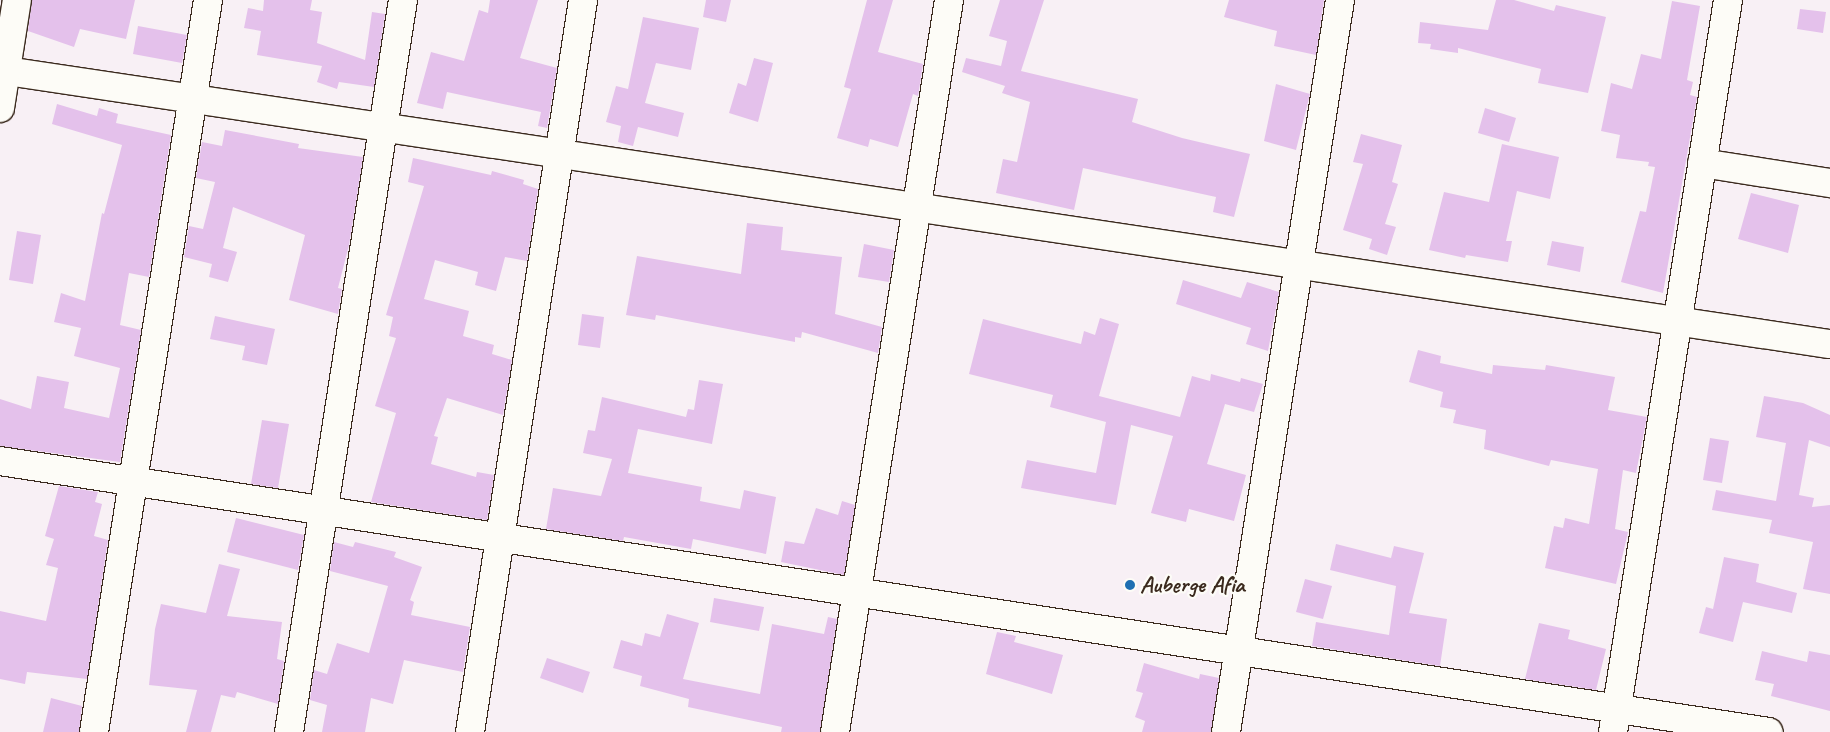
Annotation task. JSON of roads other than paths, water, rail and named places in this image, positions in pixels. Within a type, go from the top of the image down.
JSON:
[{"type":"street","points":[[0,108],[3,70],[17,0]]},
{"type":"street","points":[[94,732],[208,0]]},
{"type":"street","points":[[290,732],[403,0]]},
{"type":"street","points":[[470,732],[584,0]]},
{"type":"street","points":[[835,732],[949,0]]},
{"type":"street","points":[[1226,732],[1340,0]]},
{"type":"street","points":[[1614,720],[1728,0]]},
{"type":"street","points":[[3,70],[1830,344]]},
{"type":"street","points":[[1702,163],[1830,183]]},
{"type":"street","points":[[0,461],[1239,651],[1614,720],[1768,732]]},
{"type":"place","name":"Auberge Afia","points":[[1130,585]]}]
